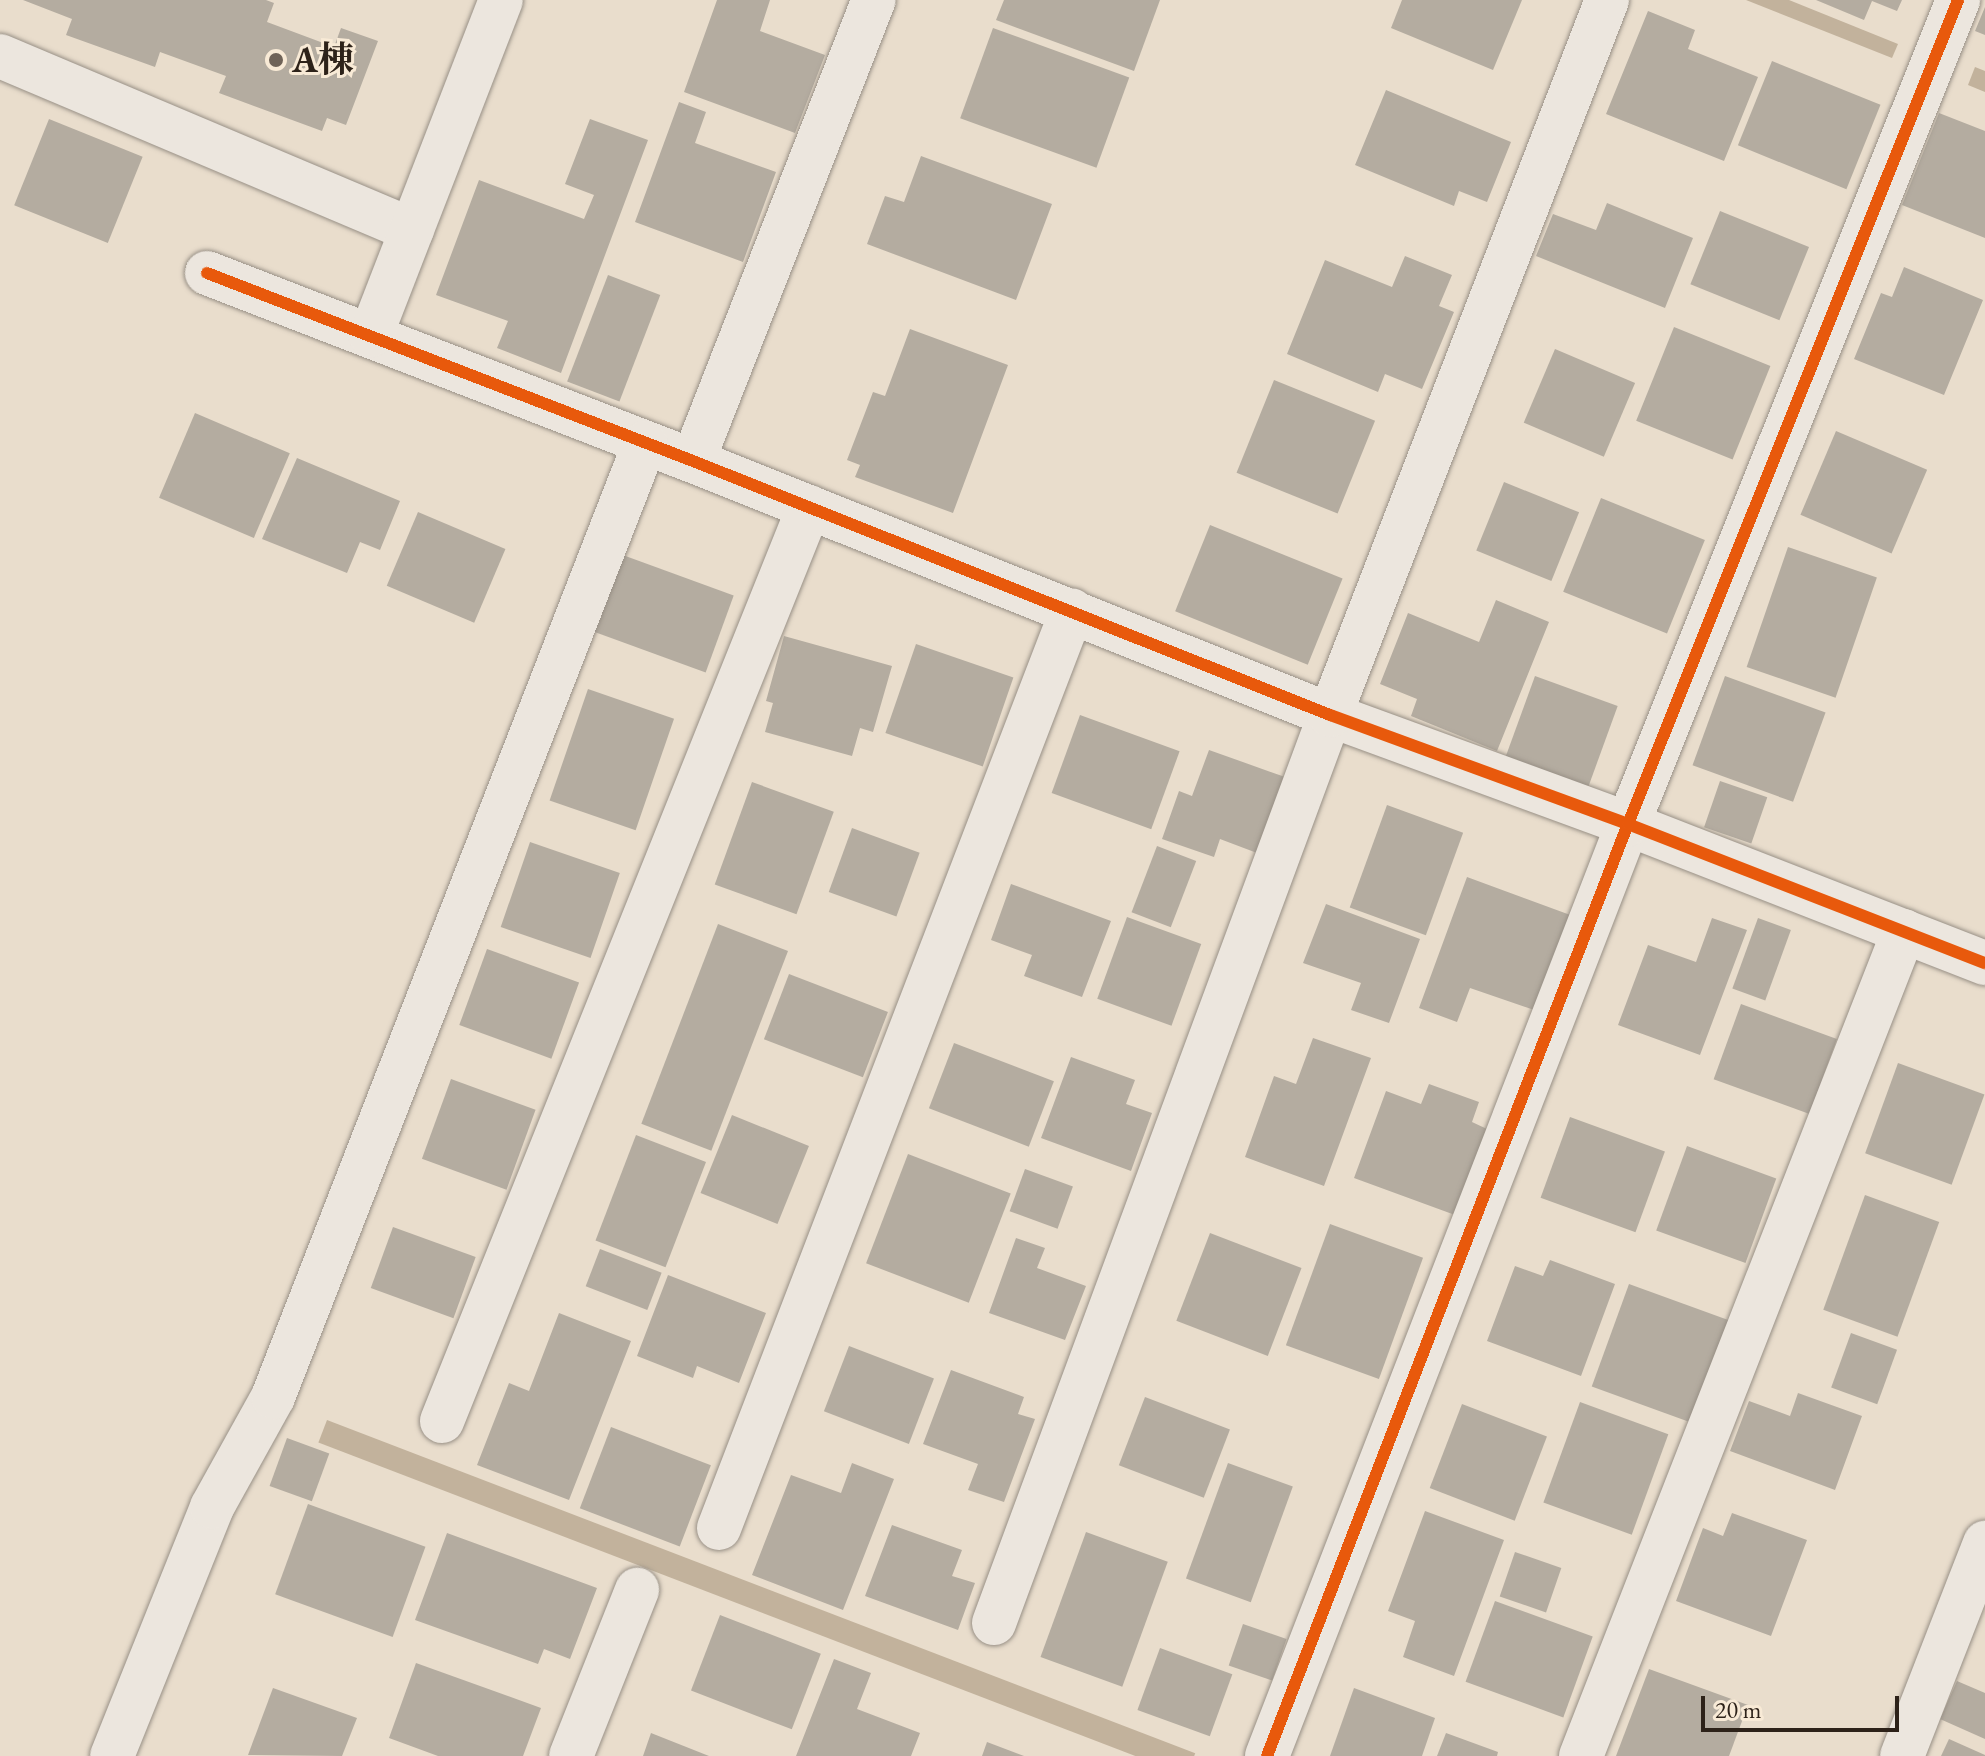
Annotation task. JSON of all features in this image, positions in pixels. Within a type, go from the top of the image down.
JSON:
[{"type":"street","points":[[371,335],[501,0]]},
{"type":"street","points":[[693,461],[874,0]]},
{"type":"street","points":[[994,1623],[1330,715],[1607,0]]},
{"type":"street","points":[[1267,1756],[1628,824],[1958,0]]},
{"type":"street","points":[[0,56],[412,230]]},
{"type":"street","points":[[207,273],[693,461],[1330,715],[1628,824],[1985,963]]},
{"type":"street","points":[[112,1756],[212,1507],[273,1397],[645,443]]},
{"type":"street","points":[[442,1421],[809,507]]},
{"type":"street","points":[[719,1528],[1072,611]]},
{"type":"street","points":[[1581,1756],[1904,931]]},
{"type":"street","points":[[1902,1756],[1985,1543]]},
{"type":"street","points":[[571,1756],[637,1590]]},
{"type":"shaded area","points":[[1746,0],[1789,0],[1898,44],[1892,58]]},
{"type":"shaded area","points":[[1975,67],[1985,71],[1985,92],[1968,85]]},
{"type":"shaded area","points":[[327,1420],[1195,1753],[1194,1756],[1135,1756],[318,1442]]},
{"type":"building","name":"A棟","points":[[23,0],[266,0],[274,3],[267,22],[334,47],[341,28],[378,41],[346,125],[327,118],[322,131],[219,93],[226,76],[160,52],[155,67],[66,35],[72,19]]},
{"type":"building","points":[[717,0],[770,0],[760,31],[825,55],[795,133],[684,92]]},
{"type":"building","points":[[1004,0],[1160,0],[1134,71],[996,20]]},
{"type":"building","points":[[1402,0],[1522,0],[1493,70],[1391,28]]},
{"type":"building","points":[[1816,0],[1902,0],[1897,11],[1872,1],[1864,20]]},
{"type":"building","points":[[1985,7],[1985,35],[1975,31]]},
{"type":"building","points":[[1648,11],[1695,30],[1688,49],[1758,77],[1724,161],[1606,114]]},
{"type":"building","points":[[993,28],[1129,78],[1096,168],[960,118]]},
{"type":"building","points":[[1772,61],[1880,105],[1846,189],[1738,145]]},
{"type":"building","points":[[1386,90],[1511,142],[1487,202],[1459,191],[1454,206],[1355,165]]},
{"type":"building","points":[[679,102],[706,112],[695,143],[776,172],[743,262],[635,222]]},
{"type":"building","points":[[1939,113],[1985,131],[1985,238],[1902,205]]},
{"type":"building","points":[[49,119],[143,157],[108,243],[14,205]]},
{"type":"building","points":[[590,119],[648,140],[561,373],[497,348],[508,321],[436,295],[479,180],[584,219],[594,195],[565,184]]},
{"type":"building","points":[[921,156],[1052,204],[1016,300],[867,244],[885,196],[904,202]]},
{"type":"building","points":[[1607,203],[1693,238],[1665,308],[1536,256],[1553,214],[1596,230]]},
{"type":"building","points":[[1720,211],[1809,247],[1779,320],[1690,284]]},
{"type":"building","points":[[1405,256],[1452,275],[1439,306],[1454,312],[1422,389],[1385,374],[1378,392],[1287,354],[1325,260],[1392,287]]},
{"type":"building","points":[[1904,267],[1983,300],[1944,395],[1854,359],[1881,293],[1892,297]]},
{"type":"building","points":[[608,275],[660,295],[619,401],[567,381]]},
{"type":"building","points":[[1674,327],[1770,366],[1733,460],[1636,421]]},
{"type":"building","points":[[910,329],[1008,365],[953,513],[855,477],[860,465],[847,460],[873,392],[885,396]]},
{"type":"building","points":[[1555,349],[1635,383],[1604,457],[1524,423]]},
{"type":"building","points":[[1274,380],[1375,421],[1338,514],[1237,473]]},
{"type":"building","points":[[195,413],[290,453],[254,538],[159,498]]},
{"type":"building","points":[[1836,431],[1927,470],[1892,553],[1800,515]]},
{"type":"building","points":[[297,458],[400,501],[380,550],[360,542],[347,573],[262,539]]},
{"type":"building","points":[[1504,482],[1579,512],[1551,581],[1476,551]]},
{"type":"building","points":[[1601,498],[1705,540],[1667,634],[1563,592]]},
{"type":"building","points":[[418,512],[505,549],[474,623],[387,586]]},
{"type":"building","points":[[1210,525],[1343,579],[1308,665],[1175,611]]},
{"type":"building","points":[[1788,547],[1877,578],[1836,698],[1747,667]]},
{"type":"building","points":[[620,554],[734,595],[706,672],[592,631]]},
{"type":"building","points":[[1496,600],[1549,622],[1497,751],[1411,716],[1417,699],[1380,684],[1408,613],[1479,642]]},
{"type":"building","points":[[784,636],[892,666],[873,732],[860,728],[852,756],[765,732],[773,703],[766,701]]},
{"type":"building","points":[[916,644],[1013,678],[983,766],[885,733]]},
{"type":"building","points":[[1535,676],[1618,706],[1588,789],[1505,759]]},
{"type":"building","points":[[1725,676],[1826,713],[1793,802],[1693,765]]},
{"type":"building","points":[[588,689],[674,719],[636,830],[550,801]]},
{"type":"building","points":[[1080,715],[1180,751],[1151,829],[1052,793]]},
{"type":"building","points":[[1209,750],[1285,777],[1257,853],[1220,839],[1214,857],[1162,839],[1179,791],[1192,796]]},
{"type":"building","points":[[1720,781],[1767,797],[1751,844],[1704,827]]},
{"type":"building","points":[[752,782],[834,812],[796,914],[715,884]]},
{"type":"building","points":[[1387,805],[1463,833],[1426,935],[1350,907]]},
{"type":"building","points":[[852,828],[920,853],[896,917],[829,892]]},
{"type":"building","points":[[530,842],[620,873],[591,958],[501,927]]},
{"type":"building","points":[[1157,846],[1196,861],[1171,927],[1132,912]]},
{"type":"building","points":[[1467,877],[1573,916],[1537,1011],[1470,988],[1457,1022],[1419,1008]]},
{"type":"building","points":[[1011,884],[1111,921],[1082,997],[1024,976],[1032,955],[991,940]]},
{"type":"building","points":[[1326,904],[1420,939],[1389,1023],[1351,1010],[1361,983],[1303,963]]},
{"type":"building","points":[[1127,917],[1201,944],[1171,1026],[1097,999]]},
{"type":"building","points":[[1712,918],[1747,930],[1700,1055],[1618,1025],[1648,945],[1696,962]]},
{"type":"building","points":[[1758,918],[1791,930],[1765,1000],[1732,988]]},
{"type":"building","points":[[718,924],[788,951],[711,1151],[641,1124]]},
{"type":"building","points":[[487,949],[579,983],[551,1059],[459,1025]]},
{"type":"building","points":[[789,974],[888,1012],[863,1077],[764,1039]]},
{"type":"building","points":[[1741,1004],[1837,1039],[1809,1114],[1714,1079]]},
{"type":"building","points":[[1313,1038],[1371,1058],[1324,1186],[1245,1157],[1274,1076],[1296,1084]]},
{"type":"building","points":[[954,1043],[1054,1081],[1029,1147],[929,1108]]},
{"type":"building","points":[[1071,1057],[1135,1080],[1126,1104],[1152,1113],[1131,1171],[1041,1138]]},
{"type":"building","points":[[1898,1063],[1984,1094],[1952,1185],[1865,1153]]},
{"type":"building","points":[[451,1079],[536,1110],[507,1190],[422,1159]]},
{"type":"building","points":[[1429,1084],[1479,1102],[1472,1122],[1487,1129],[1455,1215],[1354,1178],[1386,1091],[1421,1104]]},
{"type":"building","points":[[732,1115],[809,1146],[777,1224],[701,1193]]},
{"type":"building","points":[[1570,1117],[1665,1152],[1635,1232],[1541,1198]]},
{"type":"building","points":[[636,1135],[706,1162],[666,1267],[596,1240]]},
{"type":"building","points":[[1687,1146],[1776,1178],[1745,1263],[1656,1231]]},
{"type":"building","points":[[908,1154],[1011,1193],[969,1303],[866,1263]]},
{"type":"building","points":[[1025,1169],[1073,1186],[1058,1229],[1010,1211]]},
{"type":"building","points":[[1865,1195],[1939,1222],[1898,1337],[1823,1310]]},
{"type":"building","points":[[1330,1224],[1423,1258],[1379,1379],[1286,1345]]},
{"type":"building","points":[[393,1227],[476,1257],[453,1318],[371,1288]]},
{"type":"building","points":[[1210,1233],[1301,1268],[1268,1356],[1176,1321]]},
{"type":"building","points":[[1016,1238],[1045,1248],[1037,1268],[1086,1286],[1065,1340],[989,1313]]},
{"type":"building","points":[[600,1249],[662,1273],[647,1310],[586,1286]]},
{"type":"building","points":[[1550,1260],[1615,1284],[1581,1376],[1487,1341],[1515,1266],[1543,1276]]},
{"type":"building","points":[[668,1275],[766,1313],[739,1383],[697,1366],[693,1378],[637,1356]]},
{"type":"building","points":[[1629,1284],[1730,1321],[1692,1423],[1592,1386]]},
{"type":"building","points":[[559,1313],[631,1341],[569,1500],[477,1465],[509,1383],[529,1391]]},
{"type":"building","points":[[1851,1333],[1897,1350],[1877,1404],[1831,1388]]},
{"type":"building","points":[[849,1346],[934,1379],[909,1444],[824,1411]]},
{"type":"building","points":[[951,1370],[1024,1397],[1018,1414],[1035,1419],[1004,1502],[968,1490],[978,1464],[923,1444]]},
{"type":"building","points":[[1798,1393],[1862,1416],[1835,1490],[1730,1451],[1749,1401],[1790,1416]]},
{"type":"building","points":[[1145,1397],[1230,1430],[1204,1498],[1119,1465]]},
{"type":"building","points":[[1580,1402],[1668,1434],[1632,1535],[1543,1503]]},
{"type":"building","points":[[1462,1404],[1547,1437],[1515,1521],[1430,1488]]},
{"type":"building","points":[[611,1427],[711,1465],[680,1547],[580,1508]]},
{"type":"building","points":[[287,1438],[329,1453],[312,1501],[270,1486]]},
{"type":"building","points":[[852,1463],[894,1479],[843,1610],[752,1575],[791,1475],[841,1493]]},
{"type":"building","points":[[1228,1463],[1293,1487],[1251,1602],[1186,1579]]},
{"type":"building","points":[[308,1504],[425,1547],[393,1637],[275,1594]]},
{"type":"building","points":[[1425,1511],[1504,1540],[1454,1676],[1403,1657],[1415,1621],[1388,1611]]},
{"type":"building","points":[[1732,1513],[1807,1540],[1771,1636],[1676,1601],[1703,1528],[1723,1536]]},
{"type":"building","points":[[892,1525],[962,1550],[952,1576],[975,1583],[958,1630],[865,1596]]},
{"type":"building","points":[[1086,1532],[1168,1562],[1122,1687],[1041,1657]]},
{"type":"building","points":[[447,1533],[597,1588],[570,1659],[544,1649],[538,1664],[415,1620]]},
{"type":"building","points":[[1515,1552],[1561,1568],[1546,1612],[1500,1596]]},
{"type":"building","points":[[1495,1601],[1593,1637],[1563,1717],[1466,1682]]},
{"type":"building","points":[[720,1615],[821,1654],[792,1729],[691,1691]]},
{"type":"building","points":[[1243,1624],[1286,1639],[1272,1681],[1229,1666]]},
{"type":"building","points":[[1160,1648],[1232,1674],[1210,1736],[1137,1710]]},
{"type":"building","points":[[834,1659],[871,1673],[857,1709],[920,1733],[911,1756],[796,1756]]},
{"type":"building","points":[[416,1663],[541,1708],[523,1756],[438,1756],[389,1738]]},
{"type":"building","points":[[1649,1669],[1748,1705],[1729,1756],[1616,1756]]},
{"type":"building","points":[[1957,1681],[1985,1693],[1985,1739],[1940,1719]]},
{"type":"building","points":[[273,1688],[357,1718],[342,1756],[248,1755]]},
{"type":"building","points":[[1354,1688],[1435,1718],[1422,1756],[1330,1756]]},
{"type":"building","points":[[651,1733],[709,1756],[643,1756]]},
{"type":"building","points":[[1446,1733],[1498,1752],[1497,1756],[1437,1756]]},
{"type":"building","points":[[1949,1739],[1985,1755],[1985,1756],[1941,1756]]},
{"type":"building","points":[[987,1742],[1024,1756],[982,1756]]},
{"type":"cycle path","points":[[1267,1756],[1628,824],[1958,0]]},
{"type":"cycle path","points":[[207,273],[693,461],[1330,715],[1628,824],[1985,963]]},
{"type":"place","name":"A棟","points":[[276,60]]}]
